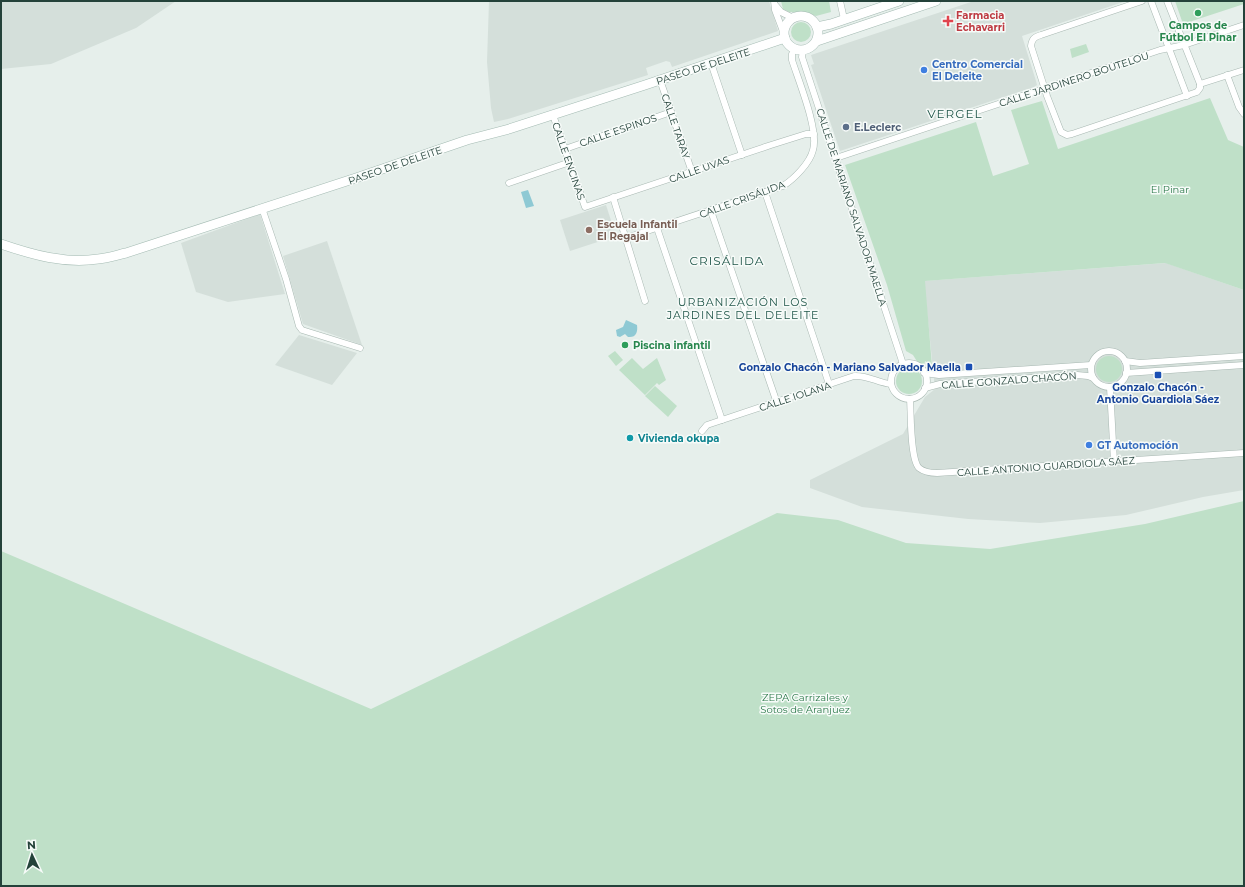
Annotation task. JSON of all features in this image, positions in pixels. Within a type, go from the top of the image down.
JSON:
[{"type":"main road","points":[[817,26],[831,24],[899,1]]},
{"type":"main road","points":[[817,40],[817,26],[810,18],[804,16],[792,18],[786,25],[784,36],[787,43],[799,50],[812,46],[817,40],[936,1]]},
{"type":"main road","name":"PASEO DE DELEITE","points":[[1,244],[56,260],[98,260],[126,253],[157,244],[467,140],[508,129],[660,80],[784,36]]},
{"type":"street","points":[[840,1],[844,19]]},
{"type":"street","points":[[1142,1],[1035,37],[1032,40],[1032,46],[1045,88],[1059,129],[1064,134],[1072,134],[1197,92],[1200,88],[1200,84],[1167,1]]},
{"type":"street","points":[[1150,1],[1187,96]]},
{"type":"street","points":[[774,2],[780,12],[792,18]]},
{"type":"street","points":[[774,2],[775,10],[784,36]]},
{"type":"street","name":"CALLE JARDINERO BOUTELOU","points":[[836,158],[1168,47],[1184,45],[1244,25]]},
{"type":"street","name":"CALLE CRISÁLIDA","points":[[626,238],[784,186],[797,174],[813,151],[814,134],[792,60],[792,54],[799,50]]},
{"type":"street","name":"CALLE DE MARIANO SALVADOR MAELLA","points":[[799,50],[903,364]]},
{"type":"street","points":[[711,63],[742,155]]},
{"type":"street","points":[[1200,84],[1244,70]]},
{"type":"street","points":[[1227,75],[1239,107],[1244,114]]},
{"type":"street","name":"CALLE TARAY","points":[[660,80],[692,172]]},
{"type":"street","name":"CALLE ESPINOS","points":[[565,149],[672,112]]},
{"type":"street","name":"CALLE ENCINAS","points":[[553,115],[585,207]]},
{"type":"street","name":"CALLE UVAS","points":[[585,207],[806,134],[814,134]]},
{"type":"street","points":[[509,183],[570,162]]},
{"type":"street","points":[[765,192],[829,384]]},
{"type":"street","points":[[613,197],[645,301]]},
{"type":"street","points":[[262,208],[286,279],[299,326],[302,330],[360,348]]},
{"type":"street","points":[[711,210],[777,403]]},
{"type":"street","points":[[657,228],[722,420]]},
{"type":"street","points":[[1108,352],[1118,354],[1124,361],[1126,373],[1125,377],[1119,384],[1110,387],[1100,385],[1093,378],[1091,370],[1097,356],[1108,352]]},
{"type":"street","points":[[1124,361],[1140,363],[1244,356]]},
{"type":"street","points":[[903,364],[913,364],[918,366],[924,373],[926,383],[925,388],[919,395],[910,399],[896,393],[891,384],[895,370],[903,364]]},
{"type":"street","name":"CALLE GONZALO CHACÓN","points":[[924,373],[939,375],[1092,365]]},
{"type":"street","points":[[1126,373],[1244,365]]},
{"type":"street","name":"CALLE GONZALO CHACÓN","points":[[925,388],[940,384],[1077,375],[1093,378]]},
{"type":"street","name":"CALLE IOLANA","points":[[702,431],[707,425],[777,403],[854,376],[863,376],[886,384],[891,384]]},
{"type":"street","points":[[1110,387],[1114,462]]},
{"type":"street","name":"CALLE ANTONIO GUARDIOLA SÁEZ","points":[[910,399],[913,454],[916,464],[928,472],[937,473],[1244,454]]},
{"type":"shaded area","points":[[1,1],[176,1],[136,28],[51,64],[1,69]]},
{"type":"shaded area","points":[[489,1],[769,1],[778,31],[672,67],[670,62],[666,61],[646,68],[648,75],[508,119],[494,122],[491,108],[487,62]]},
{"type":"shaded area","name":"Centro Comercial El Deleite","points":[[974,1],[1126,1],[1022,36],[1037,85],[1034,87],[840,151],[811,65],[814,64],[811,55]]},
{"type":"shaded area","name":"Escuela Infantil El Regajal","points":[[606,205],[616,236],[570,251],[560,220]]},
{"type":"shaded area","points":[[260,214],[285,294],[228,302],[196,292],[181,243]]},
{"type":"shaded area","points":[[327,241],[362,345],[303,324],[283,256]]},
{"type":"shaded area","points":[[1166,263],[1244,290],[1244,490],[1203,497],[1126,515],[1040,523],[968,519],[862,507],[810,488],[810,480],[903,434],[925,397],[935,389],[924,281]]},
{"type":"shaded area","points":[[299,335],[357,353],[332,385],[275,365]]},
{"type":"green space","points":[[781,1],[829,1],[831,12],[816,16],[806,12],[789,12],[783,9]]},
{"type":"green space","name":"Campos de Fútbol El Pinar","points":[[1175,1],[1244,1],[1244,4],[1183,24]]},
{"type":"green space","points":[[801,22],[808,25],[811,32],[808,39],[801,42],[794,39],[791,32],[794,25]]},
{"type":"green space","points":[[1086,44],[1089,52],[1072,58],[1070,49]]},
{"type":"green space","name":"El Pinar","points":[[1210,98],[1228,140],[1244,147],[1244,290],[1165,263],[925,281],[932,366],[925,361],[923,371],[913,355],[906,351],[887,285],[845,165],[976,122],[993,176],[1029,164],[1011,110],[1042,101],[1058,149]]},
{"type":"green space","points":[[615,351],[623,360],[616,366],[608,356]]},
{"type":"green space","points":[[1109,356],[1118,360],[1122,369],[1118,378],[1109,382],[1100,378],[1096,369],[1100,360]]},
{"type":"green space","points":[[632,358],[643,369],[657,358],[666,380],[659,385],[657,383],[645,395],[619,370]]},
{"type":"green space","points":[[909,368],[918,372],[922,381],[918,390],[909,394],[900,390],[896,381],[900,372]]},
{"type":"green space","points":[[655,386],[677,406],[668,417],[645,396]]},
{"type":"green space","name":"ZEPA Carrizales y Sotos de Aranjuez","points":[[1244,501],[1244,886],[1,886],[1,551],[371,709],[777,513],[838,520],[906,543],[990,549],[1145,524]]},
{"type":"water","points":[[528,190],[534,206],[526,208],[521,192]]},
{"type":"water","points":[[626,320],[637,325],[636,334],[633,337],[628,337],[625,334],[620,337],[617,336],[616,330],[623,327]]},
{"type":"place","name":"Campos de Fútbol El Pinar","points":[[1198,13]]},
{"type":"place","name":"Farmacia Echavarri","points":[[948,21]]},
{"type":"place","name":"Centro Comercial El Deleite","points":[[924,70]]},
{"type":"place","name":"E.Leclerc","points":[[846,127]]},
{"type":"place","name":"Escuela Infantil El Regajal","points":[[589,230]]},
{"type":"place","name":"Piscina infantil","points":[[625,345]]},
{"type":"place","name":"Gonzalo Chacón - Mariano Salvador Maella","points":[[969,367]]},
{"type":"place","name":"Gonzalo Chacón - Antonio Guardiola Sáez","points":[[1158,375]]},
{"type":"place","name":"Vivienda okupa","points":[[630,438]]},
{"type":"place","name":"GT Automoción","points":[[1089,445]]},
{"type":"district","name":"VERGEL","points":[[955,114]]},
{"type":"district","name":"CRISÁLIDA","points":[[727,261]]},
{"type":"district","name":"URBANIZACIÓN LOS JARDINES DEL DELEITE","points":[[743,308]]}]
